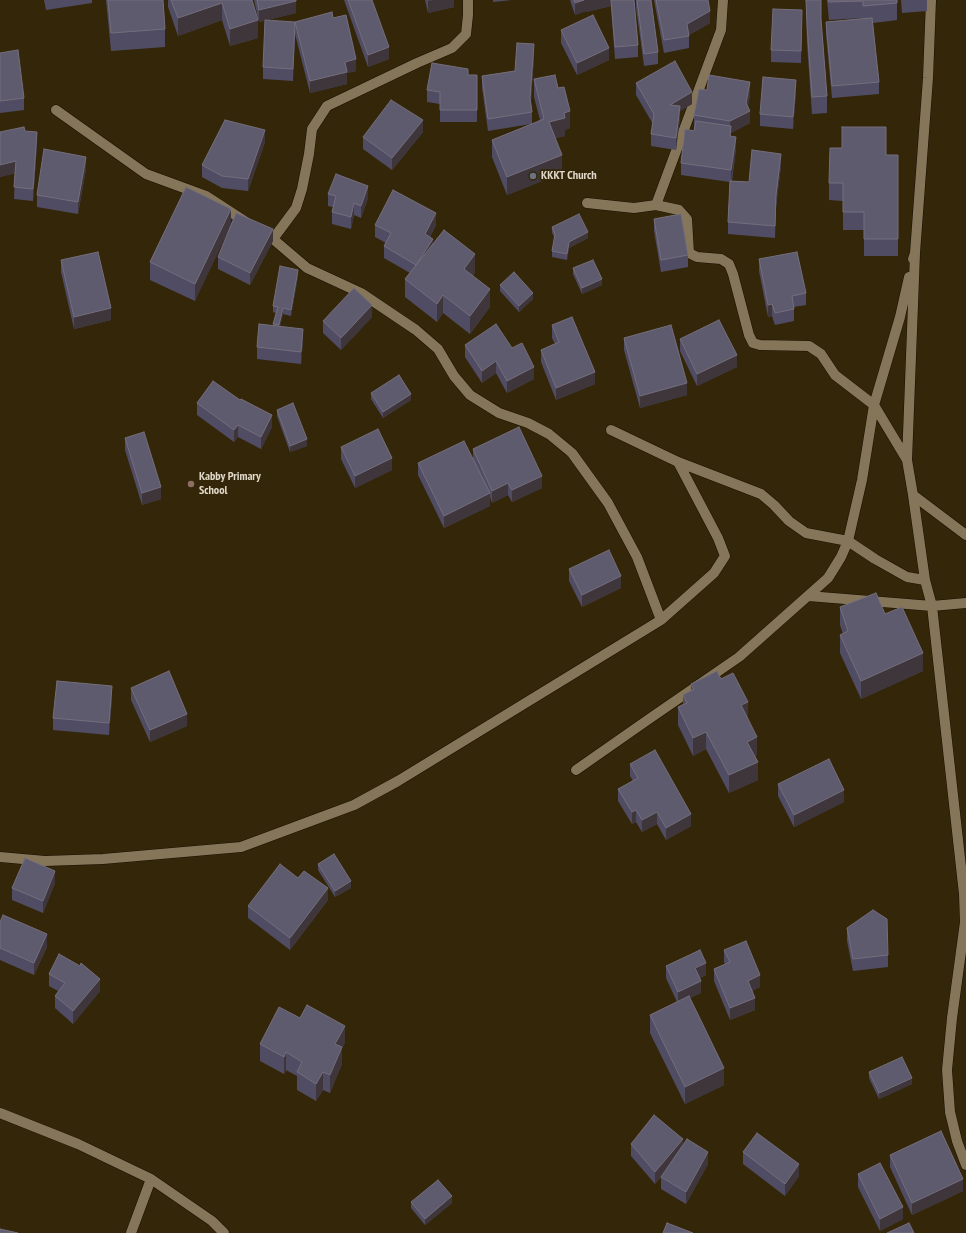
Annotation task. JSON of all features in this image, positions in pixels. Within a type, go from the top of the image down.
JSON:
[{"type":"street","points":[[274,239],[296,208],[302,189],[312,129],[327,106],[452,48],[466,34],[468,0]]},
{"type":"street","points":[[656,205],[721,30],[724,0]]},
{"type":"street","points":[[931,0],[928,78],[915,253],[907,460],[925,580],[932,606],[964,894],[965,922],[962,967],[952,1018],[947,1070],[950,1112],[957,1141],[966,1165]]},
{"type":"street","points":[[56,110],[146,174],[206,196],[274,239],[307,268],[361,293],[416,330],[438,349],[454,376],[470,395],[499,412],[528,423],[549,434],[572,453],[608,503],[619,523],[637,557],[661,620]]},
{"type":"street","points":[[587,203],[634,208],[656,205],[679,210],[687,219],[689,252],[697,257],[721,259],[729,264],[749,335],[753,343],[760,345],[809,346],[821,354],[835,375],[874,405],[907,460]]},
{"type":"street","points":[[576,770],[739,657],[828,578],[842,557],[848,541],[862,480],[874,405],[900,317],[915,253]]},
{"type":"street","points":[[611,430],[678,462],[761,494],[789,521],[806,533],[848,541],[875,559],[907,577],[925,580]]},
{"type":"street","points":[[0,857],[52,861],[241,847],[354,805],[405,777],[661,620],[714,573],[725,556],[718,538],[678,462]]},
{"type":"street","points":[[913,496],[966,535]]},
{"type":"street","points":[[808,596],[932,606],[966,603]]},
{"type":"street","points":[[0,1113],[78,1144],[151,1179],[212,1221],[224,1233]]},
{"type":"street","points":[[131,1233],[151,1179]]},
{"type":"building","points":[[108,0],[163,0],[165,29],[111,33]]},
{"type":"building","points":[[171,0],[252,0],[258,20],[230,29],[222,3],[178,18]]},
{"type":"building","points":[[257,0],[296,0],[296,1],[259,10]]},
{"type":"building","points":[[348,0],[372,0],[389,47],[368,55]]},
{"type":"building","points":[[574,0],[584,0],[575,3]]},
{"type":"building","points":[[611,0],[634,0],[638,45],[615,47]]},
{"type":"building","points":[[637,0],[651,0],[658,52],[644,54]]},
{"type":"building","points":[[656,0],[708,0],[710,11],[687,24],[689,36],[664,40]]},
{"type":"building","points":[[806,0],[821,0],[827,96],[812,97]]},
{"type":"building","points":[[828,0],[897,0],[897,3],[863,6],[863,1],[829,2]]},
{"type":"building","points":[[773,9],[802,10],[801,51],[771,50]]},
{"type":"building","points":[[332,12],[333,18],[346,15],[356,59],[345,62],[347,72],[310,81],[295,22]]},
{"type":"building","points":[[593,15],[609,48],[577,63],[561,30]]},
{"type":"building","points":[[872,18],[879,82],[832,86],[826,22]]},
{"type":"building","points":[[265,20],[295,22],[293,69],[263,67]]},
{"type":"building","points":[[517,43],[534,44],[530,98],[532,112],[488,119],[482,76],[515,71]]},
{"type":"building","points":[[18,50],[24,98],[0,101],[0,53]]},
{"type":"building","points":[[675,61],[692,92],[670,105],[680,106],[676,138],[651,134],[654,114],[636,83]]},
{"type":"building","points":[[432,63],[468,69],[468,75],[477,75],[477,110],[440,110],[440,92],[427,90]]},
{"type":"building","points":[[555,75],[558,88],[564,87],[570,111],[564,113],[565,118],[549,122],[562,155],[507,177],[492,140],[544,119],[534,79]]},
{"type":"building","points":[[709,75],[750,82],[746,103],[750,111],[730,121],[694,115],[699,89],[707,90]]},
{"type":"building","points":[[763,77],[796,80],[793,117],[760,114]]},
{"type":"building","points":[[391,100],[423,120],[392,158],[363,137]]},
{"type":"building","points":[[225,120],[265,130],[248,179],[222,176],[202,165]]},
{"type":"building","points":[[696,121],[731,126],[730,136],[736,137],[731,170],[681,163],[685,129],[694,131]]},
{"type":"building","points":[[24,127],[25,131],[37,132],[33,189],[14,187],[16,161],[0,165],[0,132]]},
{"type":"building","points":[[842,127],[886,127],[886,155],[898,155],[898,239],[864,239],[864,212],[843,212],[843,183],[829,183],[830,148],[842,148]]},
{"type":"building","points":[[44,149],[86,157],[78,202],[37,195]]},
{"type":"building","points":[[752,150],[781,154],[776,195],[775,226],[728,222],[730,181],[749,182]]},
{"type":"building","points":[[336,174],[368,186],[361,206],[354,203],[351,217],[332,212],[336,196],[328,194]]},
{"type":"building","points":[[186,187],[231,209],[195,284],[150,262]]},
{"type":"building","points":[[393,190],[436,213],[425,234],[433,239],[416,265],[384,246],[391,233],[375,225]]},
{"type":"building","points":[[236,213],[273,229],[250,273],[218,257]]},
{"type":"building","points":[[579,214],[588,232],[569,242],[567,254],[552,251],[555,234],[552,227]]},
{"type":"building","points":[[681,214],[688,255],[661,260],[654,219]]},
{"type":"building","points":[[444,230],[475,254],[464,269],[490,289],[470,316],[443,295],[437,304],[405,279]]},
{"type":"building","points":[[98,252],[111,308],[74,317],[61,260]]},
{"type":"building","points":[[797,252],[806,293],[792,296],[794,309],[775,313],[772,304],[768,305],[759,259]]},
{"type":"building","points":[[593,260],[602,279],[582,288],[573,268]]},
{"type":"building","points":[[280,266],[298,270],[291,310],[283,308],[279,325],[273,324],[278,307],[273,306]]},
{"type":"building","points":[[514,272],[533,293],[519,306],[500,285]]},
{"type":"building","points":[[354,288],[372,305],[341,338],[323,321]]},
{"type":"building","points":[[572,317],[595,372],[556,388],[541,350],[559,342],[552,325]]},
{"type":"building","points":[[719,320],[737,355],[697,374],[680,339]]},
{"type":"building","points":[[259,324],[303,329],[301,352],[257,347]]},
{"type":"building","points":[[496,324],[512,348],[522,343],[534,367],[507,381],[496,361],[482,371],[465,345]]},
{"type":"building","points":[[671,325],[687,383],[640,396],[624,338]]},
{"type":"building","points":[[399,375],[411,394],[383,412],[371,393]]},
{"type":"building","points":[[213,381],[240,400],[241,399],[272,415],[261,437],[238,425],[234,430],[197,403]]},
{"type":"building","points":[[293,403],[307,439],[290,446],[277,410]]},
{"type":"building","points":[[519,427],[542,476],[512,490],[508,483],[492,491],[473,449]]},
{"type":"building","points":[[378,429],[392,458],[355,476],[341,447]]},
{"type":"building","points":[[144,432],[161,487],[142,493],[125,438]]},
{"type":"building","points":[[464,441],[490,493],[444,516],[418,463]]},
{"type":"building","points":[[609,550],[621,576],[582,595],[569,569]]},
{"type":"building","points":[[876,593],[885,614],[902,607],[923,653],[861,681],[840,635],[848,631],[840,607]]},
{"type":"building","points":[[169,671],[187,714],[150,730],[131,688]]},
{"type":"building","points":[[717,671],[721,679],[733,673],[748,702],[741,705],[757,737],[747,742],[758,762],[729,775],[706,732],[693,738],[678,707],[687,703],[683,695],[694,689],[691,684]]},
{"type":"building","points":[[57,681],[112,686],[109,723],[53,718]]},
{"type":"building","points":[[655,750],[691,814],[666,828],[657,812],[642,820],[636,810],[632,812],[618,789],[638,778],[630,764]]},
{"type":"building","points":[[829,759],[844,790],[794,815],[778,784]]},
{"type":"building","points":[[334,854],[351,881],[335,891],[318,864]]},
{"type":"building","points":[[25,858],[55,871],[43,901],[12,888]]},
{"type":"building","points":[[280,864],[298,878],[304,871],[328,888],[290,938],[248,906]]},
{"type":"building","points":[[873,910],[887,919],[888,955],[853,959],[847,928]]},
{"type":"building","points":[[3,915],[47,934],[34,963],[0,948],[0,922]]},
{"type":"building","points":[[746,941],[760,975],[748,981],[755,998],[730,1008],[714,969],[730,962],[724,950]]},
{"type":"building","points":[[700,950],[706,963],[695,968],[701,981],[678,992],[666,966]]},
{"type":"building","points":[[59,954],[80,966],[81,963],[100,979],[73,1011],[55,996],[65,983],[49,974]]},
{"type":"building","points":[[689,996],[724,1068],[685,1087],[650,1015]]},
{"type":"building","points":[[307,1005],[345,1026],[335,1044],[342,1047],[330,1075],[323,1072],[316,1084],[297,1072],[302,1062],[286,1052],[284,1057],[260,1044],[279,1007],[300,1018]]},
{"type":"building","points":[[902,1057],[912,1078],[879,1093],[869,1072]]},
{"type":"building","points":[[654,1115],[683,1139],[655,1172],[631,1144]]},
{"type":"building","points":[[941,1131],[963,1179],[912,1203],[890,1155]]},
{"type":"building","points":[[757,1133],[799,1164],[785,1184],[743,1152]]},
{"type":"building","points":[[687,1139],[708,1152],[686,1192],[661,1177]]},
{"type":"building","points":[[880,1163],[903,1207],[880,1219],[858,1174]]},
{"type":"building","points":[[438,1180],[452,1196],[425,1219],[411,1202]]},
{"type":"building","points":[[667,1223],[693,1233],[663,1233]]},
{"type":"building","points":[[909,1223],[914,1233],[887,1233]]},
{"type":"building","points":[[0,1229],[18,1233],[0,1233]]},
{"type":"place","name":"KKKT Church","points":[[533,176]]},
{"type":"place","name":"Kabby Primary School","points":[[191,484]]}]
